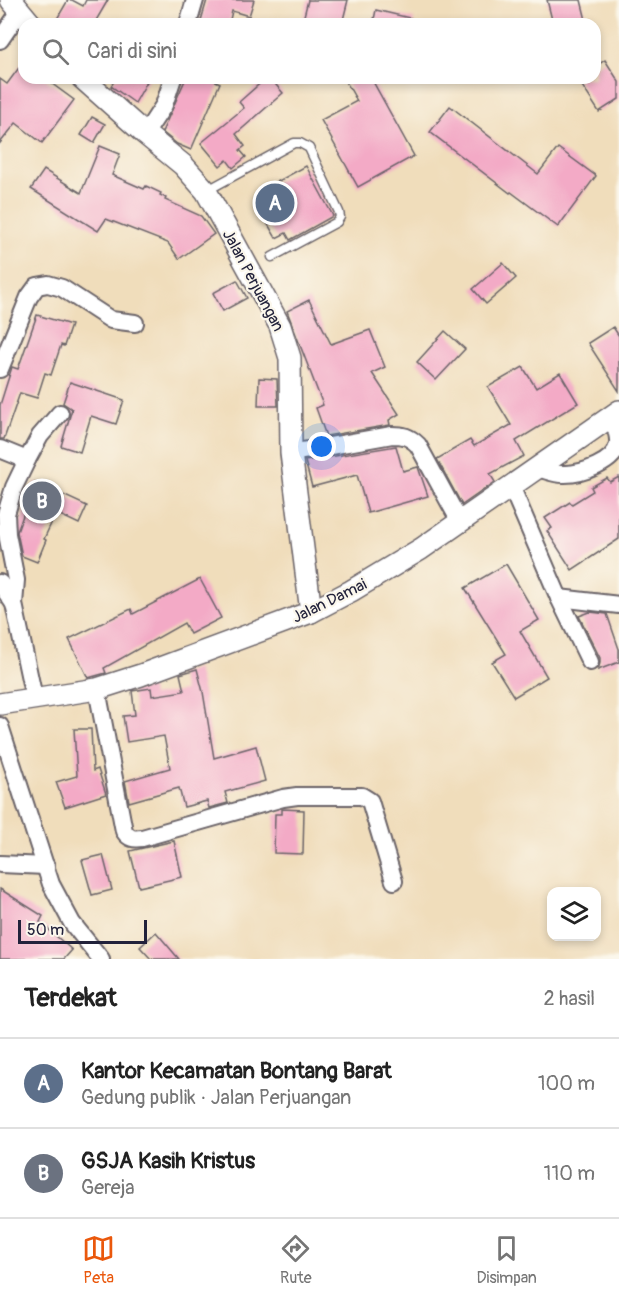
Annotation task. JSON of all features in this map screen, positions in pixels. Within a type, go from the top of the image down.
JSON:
[{"type":"street","points":[[190,18],[195,0]]},
{"type":"street","points":[[0,40],[21,12]]},
{"type":"street","name":"Jalan Perjuangan","points":[[89,84],[183,165],[206,190],[280,326],[290,358],[291,453],[311,612]]},
{"type":"street","points":[[145,134],[164,105],[171,84]]},
{"type":"street","points":[[0,369],[29,297],[37,286],[48,284],[63,288],[111,320],[135,323]]},
{"type":"street","points":[[14,702],[15,567],[7,534],[6,514],[14,487],[27,460],[40,436],[60,413]]},
{"type":"street","points":[[537,468],[564,475],[592,470],[616,452],[618,434],[615,413]]},
{"type":"street","name":"Jalan Damai","points":[[14,702],[97,688],[141,675],[311,612],[380,574],[460,522],[615,413]]},
{"type":"street","points":[[291,453],[392,435],[411,438],[418,445],[460,522]]},
{"type":"street","points":[[0,449],[27,460]]},
{"type":"street","points":[[511,486],[559,598],[590,662]]},
{"type":"street","points":[[0,583],[14,604]]},
{"type":"street","points":[[559,598],[619,605]]},
{"type":"street","points":[[97,688],[126,835],[131,838],[142,838],[283,798],[362,796],[370,801],[394,881]]},
{"type":"street","points":[[0,726],[51,884],[72,923],[101,959]]},
{"type":"street","points":[[0,864],[46,866]]},
{"type":"lane","points":[[206,190],[294,143],[300,143],[309,148],[340,218],[337,222],[272,258]]},
{"type":"building","points":[[68,0],[83,6],[86,0],[108,0],[98,18],[58,18]]},
{"type":"building","points":[[207,0],[254,0],[249,16],[232,11],[230,18],[202,18]]},
{"type":"building","points":[[308,0],[348,0],[344,18],[304,18]]},
{"type":"building","points":[[547,0],[581,0],[586,18],[552,18]]},
{"type":"building","points":[[376,10],[410,18],[374,18]]},
{"type":"building","points":[[605,60],[619,82],[619,99],[599,112],[581,84],[601,84],[601,63]]},
{"type":"building","points":[[18,69],[18,84],[52,84],[74,100],[42,143],[16,123],[0,143],[0,79],[7,84]]},
{"type":"building","points":[[112,84],[146,84],[135,103],[111,86]]},
{"type":"building","points":[[183,84],[220,84],[191,150],[177,144],[162,132]]},
{"type":"building","points":[[259,84],[275,84],[283,93],[236,134],[245,146],[240,150],[246,157],[233,168],[227,160],[220,166],[201,143],[244,108],[239,102]]},
{"type":"building","points":[[347,84],[374,84],[414,156],[358,187],[321,120],[357,101]]},
{"type":"building","points":[[450,106],[538,174],[558,148],[596,176],[558,227],[430,132]]},
{"type":"building","points":[[92,117],[105,124],[94,143],[81,135]]},
{"type":"building","points":[[100,146],[120,154],[112,175],[144,189],[146,186],[161,193],[160,195],[166,198],[165,200],[201,216],[214,234],[179,259],[168,243],[106,219],[98,231],[31,189],[44,170],[81,193]]},
{"type":"building","points":[[306,166],[333,216],[290,240],[286,233],[276,238],[256,204],[266,198],[262,190]]},
{"type":"building","points":[[503,263],[516,278],[486,304],[473,289]]},
{"type":"building","points":[[237,280],[247,298],[223,311],[213,293]]},
{"type":"building","points":[[309,300],[331,344],[370,330],[385,367],[372,373],[399,414],[389,420],[390,425],[326,436],[316,408],[323,405],[287,311]]},
{"type":"building","points":[[37,315],[71,325],[64,346],[61,345],[51,375],[45,373],[37,398],[20,393],[4,439],[0,439],[0,405],[12,367],[18,369]]},
{"type":"building","points":[[613,327],[619,336],[619,391],[588,343]]},
{"type":"building","points":[[445,331],[465,349],[436,380],[417,362]]},
{"type":"building","points":[[523,367],[536,388],[560,373],[578,403],[516,441],[524,456],[490,474],[495,482],[462,505],[437,459],[470,440],[474,446],[511,425],[488,387]]},
{"type":"building","points":[[259,378],[277,379],[278,406],[258,406]]},
{"type":"building","points":[[70,382],[124,400],[116,424],[91,416],[80,452],[61,446],[72,409],[63,403]]},
{"type":"building","points":[[396,446],[403,471],[418,467],[428,496],[368,513],[357,475],[312,487],[305,461]]},
{"type":"building","points":[[619,477],[619,539],[572,570],[547,531],[552,528],[545,518],[593,491],[591,487],[607,478],[610,482]]},
{"type":"building","points":[[35,482],[87,506],[79,524],[56,513],[37,562],[22,556],[17,532]]},
{"type":"building","points":[[506,564],[539,620],[520,631],[547,677],[514,697],[492,662],[506,654],[465,588]]},
{"type":"building","points":[[200,579],[221,618],[190,634],[184,623],[104,668],[106,673],[88,678],[69,639],[131,609],[133,614]]},
{"type":"building","points":[[590,612],[607,614],[619,649],[619,662],[598,670],[600,658],[579,616]]},
{"type":"building","points":[[197,669],[214,758],[256,746],[265,781],[225,792],[228,803],[209,808],[207,801],[184,807],[179,788],[129,802],[125,781],[170,768],[164,736],[127,742],[123,716],[135,715],[132,691],[151,688],[152,696],[184,691],[180,674]]},
{"type":"building","points":[[74,729],[91,729],[93,771],[98,769],[106,794],[65,807],[56,782],[77,776]]},
{"type":"building","points":[[282,809],[304,810],[303,854],[274,853],[275,814],[282,814]]},
{"type":"building","points":[[174,841],[182,877],[139,887],[130,851]]},
{"type":"building","points":[[103,855],[112,890],[92,895],[82,860]]},
{"type":"building","points":[[0,889],[43,916],[40,922],[72,950],[64,959],[0,959]]},
{"type":"building","points":[[156,932],[179,959],[151,959],[140,947]]},
{"type":"place","name":"Kantor Kecamatan Bontang Barat","points":[[275,203]]},
{"type":"place","name":"GSJA Kasih Kristus","points":[[42,501]]}]
